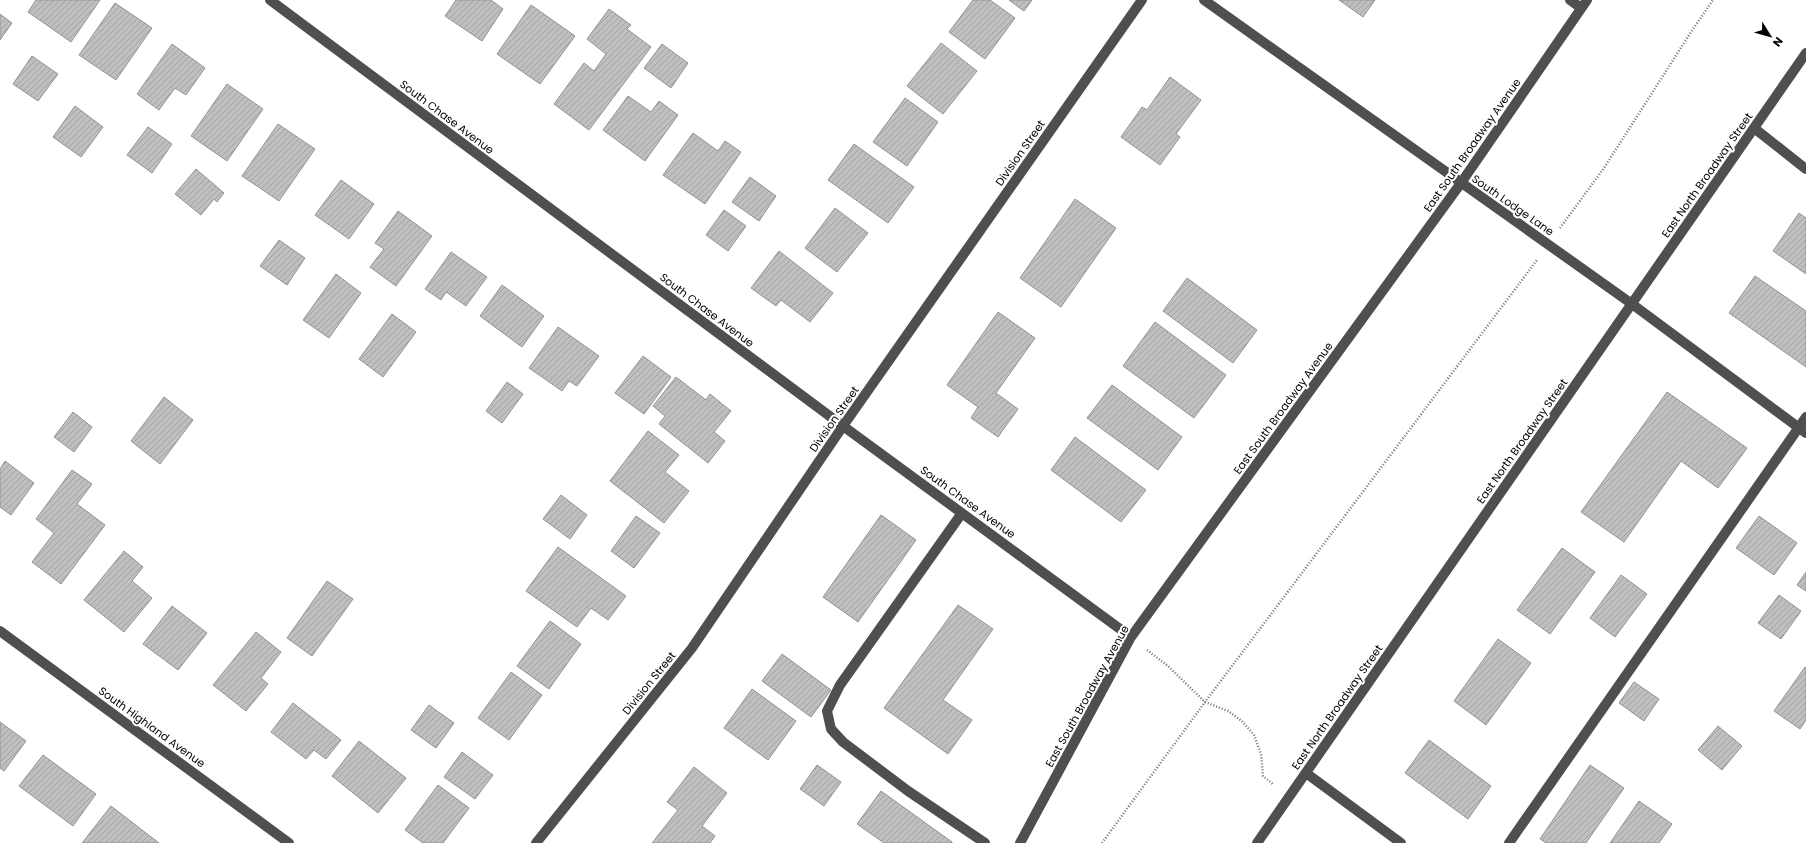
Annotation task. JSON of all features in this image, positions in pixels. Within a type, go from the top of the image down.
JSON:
[{"type":"street","name":"South Chase Avenue","points":[[270,0],[843,426],[1131,637]]},
{"type":"street","name":"Division Street","points":[[536,843],[692,648],[843,426],[1142,0]]},
{"type":"street","name":"South Lodge Lane","points":[[1204,0],[1632,304],[1802,431]]},
{"type":"street","points":[[1570,0],[1584,4]]},
{"type":"street","name":"East South Broadway Avenue","points":[[1020,843],[1131,637],[1461,183],[1584,4]]},
{"type":"street","name":"East North Broadway Street","points":[[1257,843],[1806,53]]},
{"type":"street","points":[[1754,128],[1806,169]]},
{"type":"street","points":[[1509,843],[1802,431],[1806,417]]},
{"type":"street","points":[[962,513],[840,685],[827,711],[831,729],[843,742],[908,791],[985,843]]},
{"type":"street","name":"South Highland Avenue","points":[[0,631],[289,843]]},
{"type":"street","points":[[1306,773],[1401,843]]},
{"type":"path","points":[[1560,228],[1604,168],[1713,0]]},
{"type":"path","points":[[1102,843],[1205,702],[1539,257]]},
{"type":"path","points":[[1131,637],[1168,666],[1205,702],[1228,711],[1242,721],[1254,735],[1261,754],[1263,776],[1288,798]]},
{"type":"building","points":[[36,0],[100,0],[71,42],[28,12]]},
{"type":"building","points":[[456,0],[491,0],[503,9],[482,41],[445,16]]},
{"type":"building","points":[[973,0],[990,0],[1015,18],[985,59],[949,32]]},
{"type":"building","points":[[1009,0],[1032,0],[1024,11]]},
{"type":"building","points":[[1339,0],[1375,0],[1363,17]]},
{"type":"building","points":[[115,3],[152,28],[116,80],[79,55]]},
{"type":"building","points":[[531,5],[575,36],[540,84],[497,54]]},
{"type":"building","points":[[609,9],[631,25],[627,29],[651,47],[589,130],[554,104],[584,63],[594,71],[606,54],[587,39]]},
{"type":"building","points":[[0,14],[12,23],[0,40]]},
{"type":"building","points":[[941,43],[977,71],[943,114],[907,86]]},
{"type":"building","points":[[172,44],[205,68],[186,95],[175,88],[159,110],[137,94]]},
{"type":"building","points":[[662,44],[688,63],[671,88],[644,68]]},
{"type":"building","points":[[32,56],[58,74],[38,101],[13,84]]},
{"type":"building","points":[[1170,77],[1201,100],[1176,134],[1180,137],[1160,165],[1121,137],[1142,107],[1147,110]]},
{"type":"building","points":[[227,84],[263,109],[227,161],[191,136]]},
{"type":"building","points":[[628,96],[651,112],[659,101],[678,115],[645,161],[603,130]]},
{"type":"building","points":[[905,98],[938,122],[907,166],[873,142]]},
{"type":"building","points":[[75,106],[103,127],[81,157],[53,137]]},
{"type":"building","points":[[278,124],[315,149],[279,201],[242,176]]},
{"type":"building","points":[[148,127],[172,144],[152,173],[127,155]]},
{"type":"building","points":[[693,133],[718,151],[725,141],[741,152],[705,204],[663,175]]},
{"type":"building","points":[[854,144],[914,187],[888,223],[828,180]]},
{"type":"building","points":[[196,169],[224,193],[217,202],[214,199],[201,215],[175,194]]},
{"type":"building","points":[[750,177],[776,196],[759,221],[732,202]]},
{"type":"building","points":[[341,180],[374,204],[349,239],[315,215]]},
{"type":"building","points":[[1075,199],[1116,228],[1061,307],[1020,278]]},
{"type":"building","points":[[835,208],[868,233],[837,272],[805,248]]},
{"type":"building","points":[[724,210],[746,226],[728,251],[706,235]]},
{"type":"building","points":[[398,211],[432,236],[396,286],[370,267],[384,249],[375,243]]},
{"type":"building","points":[[1799,213],[1806,218],[1806,274],[1773,251]]},
{"type":"building","points":[[279,240],[305,258],[287,285],[260,266]]},
{"type":"building","points":[[779,251],[833,293],[810,322],[781,300],[776,306],[751,288]]},
{"type":"building","points":[[451,252],[487,277],[466,306],[446,292],[441,300],[425,289]]},
{"type":"building","points":[[336,274],[361,293],[329,338],[303,320]]},
{"type":"building","points":[[1755,276],[1806,311],[1806,367],[1729,313]]},
{"type":"building","points":[[1187,278],[1257,330],[1233,363],[1163,311]]},
{"type":"building","points":[[502,285],[544,316],[522,347],[480,316]]},
{"type":"building","points":[[998,312],[1035,338],[996,393],[1018,409],[998,437],[971,418],[978,407],[947,385]]},
{"type":"building","points":[[392,314],[416,332],[383,377],[359,359]]},
{"type":"building","points":[[1155,322],[1226,375],[1194,418],[1123,366]]},
{"type":"building","points":[[558,327],[599,356],[577,386],[569,381],[562,391],[529,368]]},
{"type":"building","points":[[643,356],[671,377],[644,414],[615,393]]},
{"type":"building","points":[[676,377],[706,400],[710,394],[731,411],[714,432],[725,441],[708,463],[659,424],[665,416],[653,406]]},
{"type":"building","points":[[507,382],[523,394],[502,423],[486,411]]},
{"type":"building","points":[[1112,385],[1182,437],[1158,470],[1087,418]]},
{"type":"building","points":[[1667,392],[1747,448],[1718,488],[1681,461],[1624,542],[1581,512]]},
{"type":"building","points":[[164,397],[193,420],[160,464],[131,441]]},
{"type":"building","points":[[73,412],[92,427],[74,452],[54,437]]},
{"type":"building","points":[[648,431],[679,455],[665,472],[689,491],[664,523],[610,481]]},
{"type":"building","points":[[1075,437],[1146,490],[1121,522],[1051,470]]},
{"type":"building","points":[[5,461],[34,483],[11,515],[0,507],[0,469]]},
{"type":"building","points":[[72,470],[92,484],[77,504],[105,525],[61,584],[32,562],[54,533],[36,519]]},
{"type":"building","points":[[561,495],[587,515],[570,539],[543,519]]},
{"type":"building","points":[[881,515],[916,540],[858,622],[823,597]]},
{"type":"building","points":[[636,516],[660,533],[634,568],[611,551]]},
{"type":"building","points":[[1759,516],[1797,543],[1774,575],[1736,548]]},
{"type":"building","points":[[558,547],[626,596],[608,620],[591,608],[577,627],[526,591]]},
{"type":"building","points":[[1562,548],[1595,572],[1550,634],[1517,610]]},
{"type":"building","points":[[124,551],[143,567],[132,581],[152,598],[124,632],[84,600]]},
{"type":"building","points":[[1806,572],[1806,591],[1797,585]]},
{"type":"building","points":[[1621,575],[1647,594],[1615,637],[1590,618]]},
{"type":"building","points":[[327,581],[353,599],[312,656],[287,638]]},
{"type":"building","points":[[1779,595],[1801,611],[1781,639],[1758,623]]},
{"type":"building","points":[[958,605],[993,629],[943,700],[972,720],[948,754],[884,708]]},
{"type":"building","points":[[172,606],[207,633],[178,670],[143,644]]},
{"type":"building","points":[[550,621],[581,644],[549,689],[517,666]]},
{"type":"building","points":[[256,632],[281,652],[261,678],[268,684],[246,711],[213,685]]},
{"type":"building","points":[[1498,639],[1531,663],[1486,725],[1454,701]]},
{"type":"building","points":[[782,654],[831,690],[811,717],[762,681]]},
{"type":"building","points":[[1805,667],[1806,720],[1800,729],[1774,711]]},
{"type":"building","points":[[511,672],[542,695],[509,740],[478,718]]},
{"type":"building","points":[[1634,682],[1659,699],[1644,721],[1619,703]]},
{"type":"building","points":[[752,689],[796,721],[768,760],[724,728]]},
{"type":"building","points":[[293,703],[341,740],[326,759],[314,750],[306,759],[271,732]]},
{"type":"building","points":[[429,705],[454,723],[436,748],[411,730]]},
{"type":"building","points":[[0,722],[26,741],[4,771],[0,768]]},
{"type":"building","points":[[1718,726],[1742,746],[1722,770],[1698,750]]},
{"type":"building","points":[[1429,740],[1491,786],[1468,819],[1405,773]]},
{"type":"building","points":[[359,741],[406,778],[378,813],[332,776]]},
{"type":"building","points":[[462,752],[493,775],[475,799],[444,777]]},
{"type":"building","points":[[43,755],[96,794],[73,826],[19,786]]},
{"type":"building","points":[[817,765],[841,782],[824,806],[800,789]]},
{"type":"building","points":[[1590,765],[1624,788],[1586,843],[1546,843],[1540,839]]},
{"type":"building","points":[[694,767],[727,793],[702,826],[715,836],[710,843],[652,843],[678,810],[667,802]]},
{"type":"building","points":[[438,785],[469,808],[443,843],[423,843],[405,830]]},
{"type":"building","points":[[881,791],[952,843],[884,843],[857,824]]},
{"type":"building","points":[[1639,801],[1672,824],[1659,843],[1610,843]]},
{"type":"building","points":[[111,806],[159,843],[82,843]]}]
